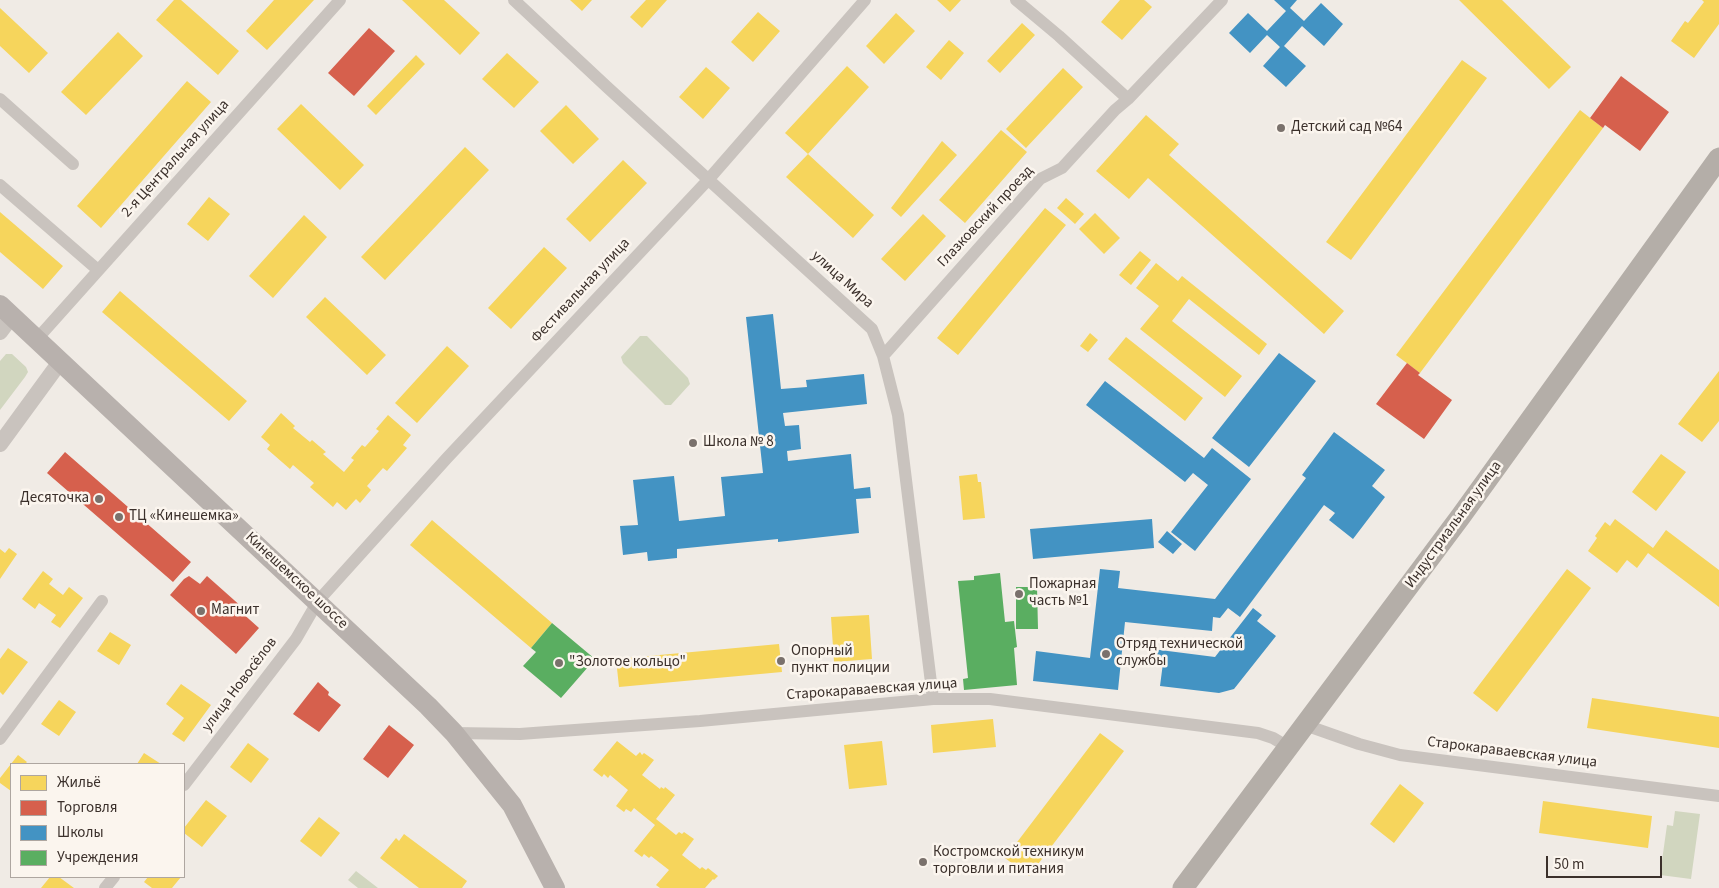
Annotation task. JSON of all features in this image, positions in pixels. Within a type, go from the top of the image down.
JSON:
[{"type":"highway","name":"Индустриальная улица","points":[[1183,888],[1461,516],[1719,158]]},
{"type":"main road","name":"Кинешемское шоссе","points":[[6,310],[318,601],[454,733],[512,805],[553,887]]},
{"type":"street","name":"2-я Центральная улица","points":[[37,339],[340,0]]},
{"type":"street","name":"улица Мира","points":[[515,0],[708,180],[872,329],[883,356],[898,415],[933,699]]},
{"type":"street","name":"Фестивальная улица","points":[[318,601],[461,444],[708,180],[864,0]]},
{"type":"street","points":[[1016,0],[1059,36],[1128,100]]},
{"type":"street","name":"Глазковский проезд","points":[[883,356],[1040,179],[1062,168],[1115,110],[1128,100],[1222,0]]},
{"type":"street","points":[[0,100],[73,164]]},
{"type":"street","points":[[0,185],[98,270]]},
{"type":"street","points":[[0,332],[6,310]]},
{"type":"street","points":[[0,444],[60,362]]},
{"type":"street","points":[[0,739],[102,601]]},
{"type":"street","name":"улица Новосёлов","points":[[185,784],[296,639],[318,601]]},
{"type":"street","name":"Старокараваевская улица","points":[[454,733],[520,734],[638,726],[933,699],[990,699],[1258,733],[1273,738],[1288,747]]},
{"type":"street","name":"Старокараваевская улица","points":[[1305,725],[1400,755],[1719,796]]},
{"type":"street","points":[[105,888],[113,878]]},
{"type":"green space","points":[[640,336],[647,336],[688,378],[690,384],[671,405],[665,405],[623,363],[621,357]]},
{"type":"green space","points":[[6,354],[12,354],[26,367],[28,372],[0,410],[0,361]]},
{"type":"green space","points":[[1675,811],[1700,814],[1691,879],[1660,875],[1667,825],[1673,826]]},
{"type":"green space","points":[[356,871],[378,888],[358,888],[348,880]]},
{"type":"building: Жильё","points":[[174,0],[181,0],[239,51],[218,75],[156,20]]},
{"type":"building: Жильё","points":[[274,0],[314,0],[267,50],[246,31]]},
{"type":"building: Жильё","points":[[402,0],[444,0],[480,33],[460,55]]},
{"type":"building: Жильё","points":[[570,0],[592,0],[582,11]]},
{"type":"building: Жильё","points":[[646,0],[667,0],[642,28],[630,17]]},
{"type":"building: Жильё","points":[[937,0],[961,0],[950,12]]},
{"type":"building: Жильё","points":[[1120,0],[1144,0],[1152,7],[1122,40],[1101,22]]},
{"type":"building: Жильё","points":[[1459,0],[1502,0],[1571,67],[1549,89]]},
{"type":"building: Жильё","points":[[1702,0],[1719,0],[1719,24],[1694,58],[1671,41],[1685,21],[1688,23],[1704,2]]},
{"type":"building: Жильё","points":[[0,8],[48,53],[29,73],[0,46]]},
{"type":"building: Жильё","points":[[758,12],[780,31],[753,62],[731,42]]},
{"type":"building: Жильё","points":[[896,13],[915,31],[884,64],[866,46]]},
{"type":"building: Жильё","points":[[1022,23],[1035,35],[1000,73],[987,61]]},
{"type":"building: Жильё","points":[[118,32],[143,56],[86,115],[61,92]]},
{"type":"building: Жильё","points":[[949,40],[964,53],[941,80],[926,67]]},
{"type":"building: Жильё","points":[[507,53],[539,82],[514,108],[482,79]]},
{"type":"building: Жильё","points":[[416,55],[425,64],[376,115],[367,106]]},
{"type":"building: Жильё","points":[[1462,60],[1487,78],[1351,260],[1326,242]]},
{"type":"building: Жильё","points":[[847,66],[869,87],[808,154],[785,133]]},
{"type":"building: Жильё","points":[[706,67],[730,88],[703,119],[679,97]]},
{"type":"building: Жильё","points":[[1063,68],[1083,87],[1026,148],[1006,129]]},
{"type":"building: Жильё","points":[[187,81],[211,102],[101,228],[77,206]]},
{"type":"building: Жильё","points":[[301,104],[364,165],[340,190],[277,129]]},
{"type":"building: Жильё","points":[[566,105],[599,139],[573,164],[540,131]]},
{"type":"building: Жильё","points":[[1580,110],[1603,128],[1420,373],[1396,355]]},
{"type":"building: Жильё","points":[[1146,115],[1179,144],[1169,155],[1344,311],[1324,334],[1148,178],[1129,199],[1096,171]]},
{"type":"building: Жильё","points":[[1001,130],[1027,152],[965,223],[939,200]]},
{"type":"building: Жильё","points":[[942,141],[957,155],[901,217],[891,208]]},
{"type":"building: Жильё","points":[[465,147],[489,170],[385,280],[361,257]]},
{"type":"building: Жильё","points":[[808,154],[874,215],[853,238],[786,177]]},
{"type":"building: Жильё","points":[[623,160],[647,183],[590,242],[566,219]]},
{"type":"building: Жильё","points":[[209,197],[230,214],[208,241],[187,224]]},
{"type":"building: Жильё","points":[[1066,198],[1084,214],[1075,224],[1057,208]]},
{"type":"building: Жильё","points":[[1045,208],[1066,225],[958,355],[937,338]]},
{"type":"building: Жильё","points":[[0,212],[63,266],[43,289],[0,252]]},
{"type":"building: Жильё","points":[[1095,213],[1120,238],[1104,254],[1079,229]]},
{"type":"building: Жильё","points":[[923,214],[946,236],[905,281],[881,259]]},
{"type":"building: Жильё","points":[[304,215],[327,237],[273,298],[249,276]]},
{"type":"building: Жильё","points":[[544,247],[567,268],[511,329],[488,308]]},
{"type":"building: Жильё","points":[[1140,251],[1151,260],[1131,285],[1119,275]]},
{"type":"building: Жильё","points":[[1156,263],[1178,281],[1182,276],[1267,344],[1259,355],[1189,299],[1172,321],[1242,376],[1225,397],[1140,329],[1159,306],[1136,288]]},
{"type":"building: Жильё","points":[[120,291],[247,401],[229,421],[102,312]]},
{"type":"building: Жильё","points":[[325,297],[386,355],[367,375],[306,317]]},
{"type":"building: Жильё","points":[[1090,333],[1098,340],[1088,352],[1080,346]]},
{"type":"building: Жильё","points":[[1126,337],[1203,398],[1185,421],[1108,359]]},
{"type":"building: Жильё","points":[[447,346],[469,366],[417,423],[395,403]]},
{"type":"building: Жильё","points":[[1719,371],[1719,421],[1702,442],[1678,424]]},
{"type":"building: Жильё","points":[[281,413],[295,426],[293,428],[326,452],[323,454],[344,472],[354,460],[351,458],[362,445],[365,447],[379,431],[376,429],[388,415],[411,435],[403,445],[407,448],[387,471],[383,468],[367,486],[371,490],[360,503],[356,499],[346,510],[337,502],[333,507],[310,487],[314,483],[293,465],[290,469],[267,449],[270,445],[261,437]]},
{"type":"building: Жильё","points":[[1661,454],[1686,472],[1656,511],[1632,492]]},
{"type":"building: Жильё","points":[[977,474],[978,482],[981,482],[985,518],[963,520],[959,476]]},
{"type":"building: Жильё","points":[[1615,519],[1653,548],[1666,530],[1719,570],[1719,607],[1648,553],[1637,568],[1627,560],[1617,573],[1588,551],[1597,538],[1595,536],[1605,522],[1610,526]]},
{"type":"building: Жильё","points":[[432,520],[552,623],[531,648],[410,545]]},
{"type":"building: Жильё","points":[[9,548],[17,554],[0,579],[0,549],[5,553]]},
{"type":"building: Жильё","points":[[1567,569],[1591,588],[1497,712],[1473,693]]},
{"type":"building: Жильё","points":[[43,571],[53,579],[49,584],[63,595],[69,587],[83,598],[60,628],[51,622],[56,615],[39,603],[35,609],[22,599]]},
{"type":"building: Жильё","points":[[869,615],[872,659],[834,662],[831,617]]},
{"type":"building: Жильё","points":[[110,632],[131,645],[119,665],[97,651]]},
{"type":"building: Жильё","points":[[779,644],[782,672],[619,687],[616,659]]},
{"type":"building: Жильё","points":[[8,648],[28,662],[3,695],[0,692],[0,659]]},
{"type":"building: Жильё","points":[[181,684],[211,705],[184,742],[172,734],[184,718],[166,704]]},
{"type":"building: Жильё","points":[[1592,698],[1719,717],[1719,748],[1587,728]]},
{"type":"building: Жильё","points":[[59,700],[76,712],[59,736],[41,724]]},
{"type":"building: Жильё","points":[[993,719],[996,747],[933,753],[931,725]]},
{"type":"building: Жильё","points":[[1100,733],[1124,751],[1029,876],[1005,858]]},
{"type":"building: Жильё","points":[[617,741],[636,756],[640,752],[642,755],[644,753],[654,760],[642,775],[660,789],[665,787],[675,795],[656,819],[676,835],[679,832],[682,834],[684,832],[694,839],[682,855],[700,869],[702,867],[706,870],[708,868],[718,876],[705,888],[660,888],[656,885],[669,870],[651,856],[649,858],[644,854],[642,857],[634,851],[655,825],[634,808],[631,812],[626,809],[624,812],[616,806],[628,790],[610,775],[608,778],[604,774],[602,777],[593,770]]},
{"type":"building: Жильё","points":[[882,741],[887,785],[849,789],[844,745]]},
{"type":"building: Жильё","points":[[248,743],[269,759],[251,783],[230,767]]},
{"type":"building: Жильё","points":[[144,753],[159,763],[138,763]]},
{"type":"building: Жильё","points":[[18,755],[27,762],[26,763],[12,763]]},
{"type":"building: Жильё","points":[[10,765],[10,790],[0,783],[0,778]]},
{"type":"building: Жильё","points":[[1400,784],[1424,803],[1394,843],[1370,824]]},
{"type":"building: Жильё","points":[[206,800],[227,816],[202,847],[185,834],[185,827]]},
{"type":"building: Жильё","points":[[1543,801],[1652,816],[1648,848],[1539,833]]},
{"type":"building: Жильё","points":[[319,817],[340,833],[321,857],[300,841]]},
{"type":"building: Жильё","points":[[404,834],[467,881],[462,888],[419,888],[380,858],[396,838],[399,841]]},
{"type":"building: Жильё","points":[[49,878],[60,878],[74,888],[41,888]]},
{"type":"building: Жильё","points":[[147,878],[180,878],[172,888],[152,888],[144,882]]},
{"type":"building: Торговля","points":[[369,28],[395,51],[354,96],[328,73]]},
{"type":"building: Торговля","points":[[1621,76],[1669,112],[1640,151],[1605,125],[1603,128],[1590,118]]},
{"type":"building: Торговля","points":[[1407,363],[1420,373],[1418,375],[1452,400],[1424,439],[1376,404]]},
{"type":"building: Торговля","name":"ТЦ «Кинешемка»","points":[[65,452],[191,562],[173,582],[47,473]]},
{"type":"building: Торговля","points":[[189,576],[200,584],[207,576],[243,608],[240,611],[259,628],[236,654],[170,595]]},
{"type":"building: Торговля","points":[[318,682],[329,692],[328,695],[341,705],[319,732],[293,714]]},
{"type":"building: Торговля","points":[[389,725],[414,745],[388,778],[363,759]]},
{"type":"building: Школы","points":[[1274,0],[1297,0],[1290,8],[1304,21],[1321,3],[1343,24],[1324,46],[1302,26],[1284,46],[1306,66],[1286,87],[1263,66],[1280,47],[1267,35],[1250,53],[1229,33],[1248,13],[1267,31],[1286,11]]},
{"type":"building: Школы","points":[[773,314],[781,389],[807,387],[806,380],[864,374],[867,404],[783,413],[785,426],[799,425],[801,449],[787,451],[788,461],[851,454],[854,489],[870,487],[871,498],[856,499],[859,533],[778,542],[778,539],[677,549],[677,558],[648,561],[647,552],[623,555],[620,526],[638,525],[633,480],[674,476],[679,521],[725,516],[721,477],[763,473],[746,317]]},
{"type":"building: Школы","points":[[1279,353],[1316,381],[1249,467],[1212,438]]},
{"type":"building: Школы","points":[[1105,381],[1204,458],[1212,448],[1251,479],[1195,551],[1171,532],[1208,485],[1193,473],[1185,482],[1086,405]]},
{"type":"building: Школы","points":[[1334,432],[1385,470],[1372,486],[1385,497],[1353,539],[1329,520],[1335,513],[1324,505],[1240,617],[1228,608],[1220,618],[1213,617],[1212,631],[1125,622],[1118,690],[1033,681],[1036,651],[1090,658],[1100,569],[1120,571],[1118,588],[1215,599],[1306,478],[1302,475]]},
{"type":"building: Школы","points":[[1152,519],[1154,548],[1033,559],[1030,529]]},
{"type":"building: Школы","points":[[1167,531],[1182,544],[1173,554],[1158,542]]},
{"type":"building: Школы","points":[[1253,608],[1262,615],[1257,621],[1276,636],[1234,689],[1219,693],[1160,686],[1163,663],[1150,661],[1152,649],[1215,657]]},
{"type":"building: Учреждения","points":[[1000,573],[1005,622],[1014,621],[1017,647],[1014,648],[1017,685],[964,690],[963,679],[968,678],[958,581],[974,580],[974,576]]},
{"type":"building: Учреждения","points":[[1016,587],[1037,587],[1038,629],[1016,629]]},
{"type":"building: Учреждения","name":"\"Золотое кольцо\"","points":[[552,623],[595,659],[561,698],[523,666],[536,652],[531,648]]},
{"type":"place","name":"Детский сад №64","points":[[1281,128]]},
{"type":"place","name":"Школа № 8","points":[[693,443]]},
{"type":"place","name":"Десяточка","points":[[99,499]]},
{"type":"place","name":"ТЦ «Кинешемка»","points":[[119,517]]},
{"type":"place","name":"Пожарная часть №1","points":[[1019,594]]},
{"type":"place","name":"Магнит","points":[[201,611]]},
{"type":"place","name":"Отряд технической службы","points":[[1106,654]]},
{"type":"place","name":"Опорный пункт полиции","points":[[781,661]]},
{"type":"place","name":"\"Золотое кольцо\"","points":[[559,663]]},
{"type":"place","name":"Костромской техникум торговли и питания","points":[[923,862]]}]
